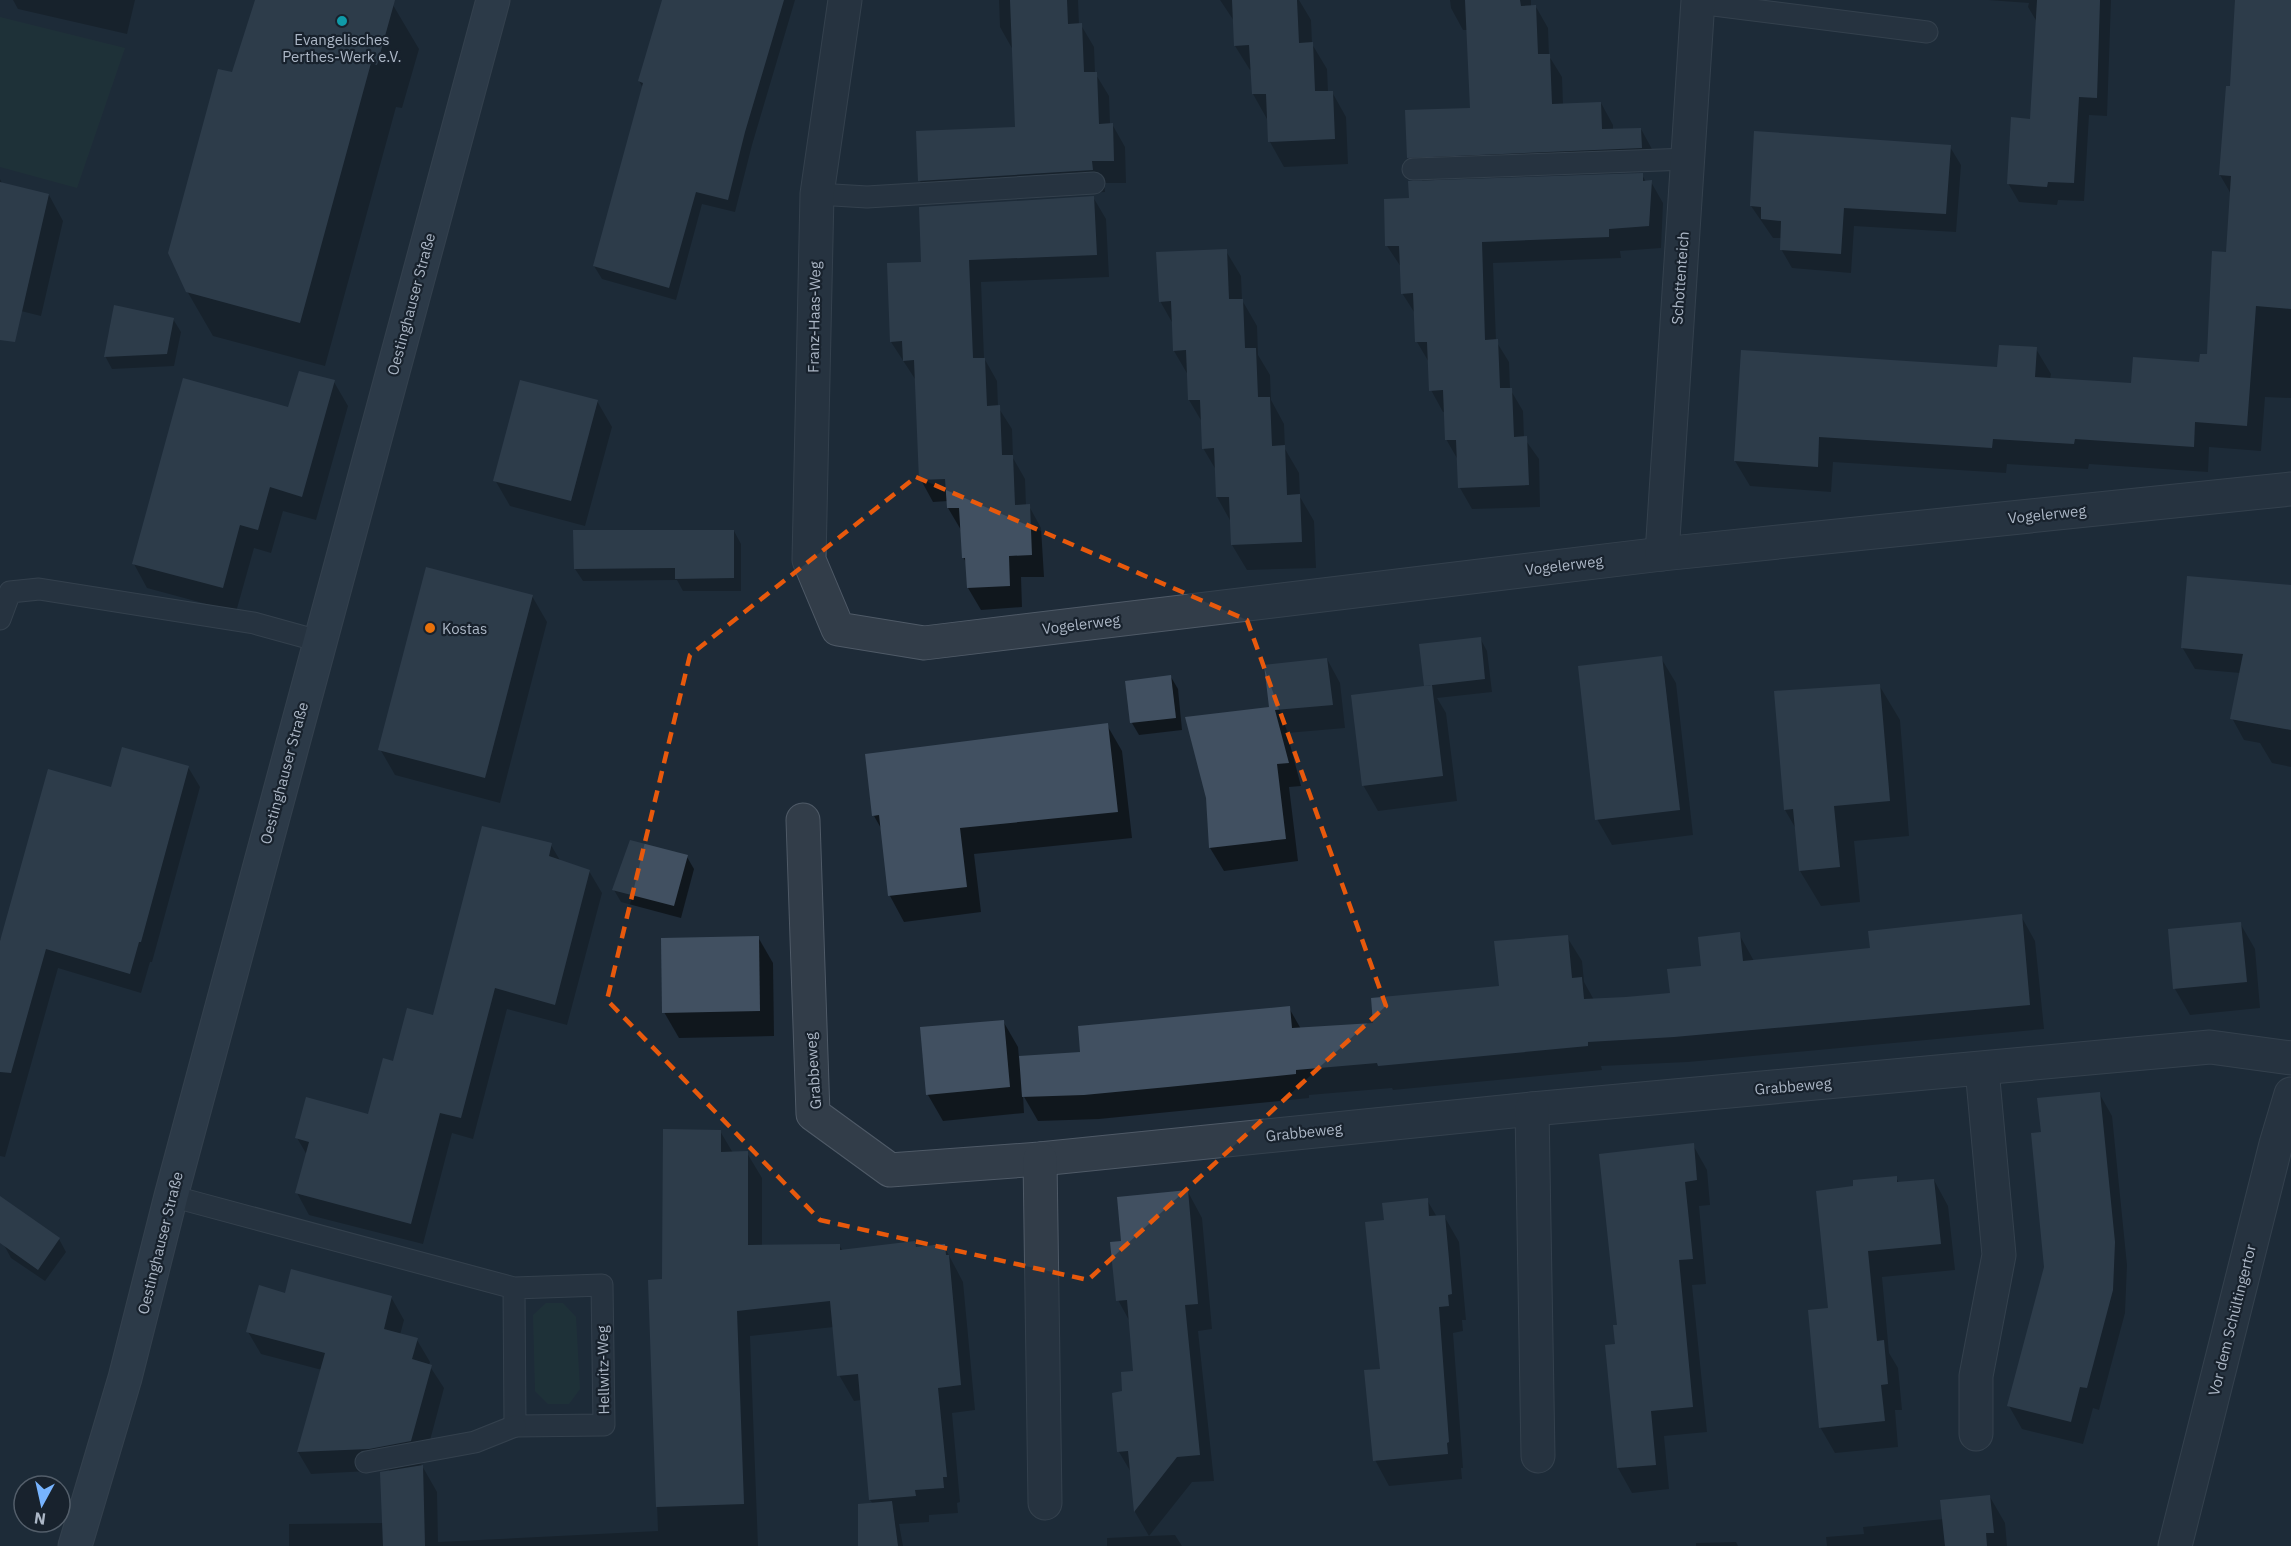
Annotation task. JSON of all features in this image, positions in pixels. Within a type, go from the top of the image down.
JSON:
[{"type":"street","name":"Oestinghauser Straße","points":[[75,1546],[125,1378],[171,1196],[319,641],[493,0]]},
{"type":"street","name":"Franz-Haas-Weg","points":[[838,629],[809,560],[817,194],[845,0]]},
{"type":"street","name":"Schottenteich","points":[[1662,554],[1698,2]]},
{"type":"street","name":"Vogelerweg","points":[[838,629],[924,643],[1662,554],[2291,489]]},
{"type":"street","name":"Grabbeweg","points":[[803,820],[813,1114],[890,1170],[1040,1159],[1532,1109],[2210,1047],[2291,1058]]},
{"type":"street","points":[[1976,1434],[1976,1376],[1999,1256],[1982,1069]]},
{"type":"street","name":"Vor dem Schültingertor","points":[[2175,1546],[2276,1144],[2291,1094]]},
{"type":"street","points":[[1532,1109],[1538,1456]]},
{"type":"street","points":[[1040,1159],[1045,1503]]},
{"type":"lane","name":"Schottenteich","points":[[1698,2],[1927,32]]},
{"type":"lane","points":[[1413,169],[1688,159]]},
{"type":"lane","points":[[817,194],[867,197],[1094,183]]},
{"type":"lane","points":[[0,620],[10,592],[39,589],[254,624],[319,641]]},
{"type":"lane","name":"Hellwitz-Weg","points":[[171,1196],[514,1288],[602,1285],[604,1425],[515,1426]]},
{"type":"lane","points":[[366,1462],[475,1442],[515,1426],[514,1288]]},
{"type":"highlighted area","points":[[916,477],[1247,620],[1386,1006],[1088,1280],[820,1220],[607,1000],[690,655]]},
{"type":"green space","points":[[0,17],[125,48],[77,188],[0,167]]},
{"type":"green space","points":[[546,1303],[563,1303],[576,1317],[580,1389],[569,1404],[548,1404],[535,1391],[533,1315]]},
{"type":"building","points":[[255,0],[395,0],[377,65],[371,63],[300,323],[186,292],[168,253],[218,69],[232,72]]},
{"type":"building","points":[[662,0],[784,0],[745,132],[728,200],[696,192],[669,288],[593,266],[643,83],[638,81]]},
{"type":"building","points":[[1010,0],[1067,0],[1068,24],[1082,23],[1084,72],[1097,72],[1099,124],[1113,123],[1114,161],[1092,161],[1093,170],[918,181],[916,131],[1015,127]]},
{"type":"building","points":[[1232,0],[1297,0],[1299,43],[1313,42],[1315,91],[1333,91],[1335,139],[1268,142],[1266,94],[1252,94],[1249,45],[1234,46]]},
{"type":"building","points":[[1465,0],[1520,0],[1521,6],[1536,5],[1538,54],[1550,54],[1552,104],[1601,102],[1602,129],[1641,128],[1642,148],[1407,158],[1405,110],[1470,108]]},
{"type":"building","points":[[2037,0],[2100,0],[2097,98],[2079,97],[2074,183],[2048,182],[2047,187],[2007,184],[2011,117],[2030,119]]},
{"type":"building","points":[[2235,0],[2291,0],[2291,309],[2256,306],[2247,426],[2195,422],[2194,447],[2075,439],[2074,444],[1993,439],[1992,448],[1819,437],[1818,467],[1734,461],[1741,350],[1997,367],[1999,345],[2037,347],[2035,377],[2131,383],[2133,357],[2199,362],[2200,354],[2207,354],[2212,251],[2226,252],[2231,176],[2219,175],[2226,86],[2230,86]]},
{"type":"building","points":[[1754,131],[1951,145],[1946,214],[1844,208],[1841,254],[1780,250],[1781,221],[1761,219],[1761,207],[1750,206]]},
{"type":"building","points":[[1643,173],[1643,181],[1652,180],[1649,226],[1609,229],[1609,237],[1482,242],[1485,340],[1498,339],[1500,388],[1512,388],[1514,437],[1527,436],[1529,485],[1458,488],[1456,440],[1445,440],[1443,390],[1429,391],[1427,342],[1415,342],[1413,293],[1401,294],[1399,246],[1385,246],[1384,199],[1409,198],[1408,181]]},
{"type":"building","points":[[0,182],[49,194],[15,342],[0,340]]},
{"type":"building","points":[[1094,196],[1097,255],[969,260],[973,358],[985,358],[987,406],[1000,405],[1002,455],[1013,455],[1015,505],[1030,504],[1032,555],[1009,556],[1010,586],[967,588],[965,558],[962,558],[959,508],[947,508],[945,479],[919,480],[914,360],[903,361],[902,341],[890,342],[887,263],[921,262],[919,207]]},
{"type":"building","points":[[1227,249],[1229,299],[1243,299],[1245,348],[1256,348],[1258,397],[1270,397],[1272,446],[1285,445],[1287,495],[1300,494],[1302,542],[1231,545],[1229,497],[1216,497],[1214,448],[1202,449],[1200,400],[1188,400],[1186,350],[1173,351],[1171,301],[1159,302],[1156,252]]},
{"type":"building","points":[[114,305],[174,318],[167,354],[104,357]]},
{"type":"building","points":[[299,371],[335,380],[302,497],[270,487],[258,530],[240,525],[223,588],[132,564],[183,378],[288,407]]},
{"type":"building","points":[[520,380],[598,400],[571,501],[493,481]]},
{"type":"building","points":[[573,530],[734,530],[734,578],[675,579],[675,568],[574,569]]},
{"type":"building","points":[[426,567],[533,595],[485,778],[378,750]]},
{"type":"building","points":[[2187,576],[2291,585],[2291,730],[2230,719],[2243,654],[2181,648]]},
{"type":"building","points":[[1481,637],[1485,679],[1424,686],[1419,644]]},
{"type":"building","points":[[1662,656],[1680,810],[1595,820],[1578,666]]},
{"type":"building","points":[[1327,658],[1333,705],[1275,710],[1289,763],[1277,764],[1286,839],[1209,848],[1206,798],[1185,717],[1269,707],[1264,665]]},
{"type":"building","points":[[1171,675],[1176,718],[1130,723],[1125,681]]},
{"type":"building","points":[[1880,684],[1890,801],[1834,806],[1840,867],[1799,871],[1793,809],[1784,810],[1774,691]]},
{"type":"building","points":[[1432,685],[1443,776],[1362,786],[1351,695]]},
{"type":"building","points":[[1108,723],[1118,812],[960,828],[967,887],[888,896],[879,815],[872,816],[865,754]]},
{"type":"building","points":[[122,747],[189,766],[141,942],[139,942],[130,974],[46,949],[11,1073],[0,1072],[0,941],[48,769],[111,787]]},
{"type":"building","points":[[482,826],[552,843],[549,856],[590,870],[555,1005],[495,988],[461,1118],[440,1113],[411,1224],[295,1193],[309,1142],[295,1138],[306,1097],[368,1114],[383,1058],[393,1061],[407,1008],[433,1015]]},
{"type":"building","points":[[630,840],[688,855],[674,906],[612,890]]},
{"type":"building","points":[[2022,914],[2030,1005],[1674,1037],[1588,1042],[1588,1046],[1378,1066],[1377,1063],[1296,1070],[1296,1074],[1084,1095],[1022,1097],[1019,1056],[1080,1052],[1078,1026],[1290,1006],[1292,1028],[1373,1023],[1371,998],[1499,986],[1494,941],[1568,935],[1572,978],[1582,977],[1584,999],[1626,997],[1670,993],[1667,969],[1701,966],[1698,937],[1740,932],[1743,961],[1870,948],[1868,931]]},
{"type":"building","points":[[2241,922],[2247,982],[2173,989],[2168,929]]},
{"type":"building","points":[[759,936],[760,1011],[662,1013],[661,938]]},
{"type":"building","points":[[1004,1020],[1010,1087],[926,1095],[920,1027]]},
{"type":"building","points":[[2100,1092],[2115,1242],[2113,1290],[2087,1388],[2080,1387],[2071,1422],[2007,1406],[2044,1267],[2031,1133],[2041,1132],[2037,1098]]},
{"type":"building","points":[[663,1129],[721,1130],[721,1152],[748,1151],[748,1245],[840,1244],[840,1250],[915,1241],[916,1247],[945,1244],[946,1255],[949,1255],[961,1385],[938,1388],[947,1477],[943,1477],[944,1488],[915,1490],[916,1496],[869,1500],[858,1374],[837,1376],[830,1301],[737,1311],[744,1504],[656,1507],[648,1280],[662,1279]]},
{"type":"building","points":[[1694,1143],[1697,1180],[1685,1182],[1693,1259],[1679,1260],[1693,1407],[1651,1411],[1656,1465],[1617,1468],[1605,1345],[1615,1344],[1613,1325],[1617,1325],[1599,1154]]},
{"type":"building","points":[[1897,1176],[1897,1182],[1934,1179],[1941,1244],[1868,1251],[1877,1341],[1884,1340],[1888,1384],[1881,1385],[1885,1421],[1819,1428],[1808,1310],[1828,1308],[1816,1191],[1853,1186],[1853,1180]]},
{"type":"building","points":[[1188,1190],[1198,1304],[1185,1305],[1200,1455],[1177,1457],[1134,1512],[1128,1451],[1117,1452],[1112,1393],[1122,1391],[1121,1372],[1133,1371],[1127,1300],[1116,1301],[1110,1242],[1121,1241],[1117,1197]]},
{"type":"building","points":[[0,1196],[60,1238],[38,1270],[0,1243]]},
{"type":"building","points":[[1428,1198],[1429,1216],[1445,1215],[1452,1294],[1448,1295],[1449,1306],[1439,1307],[1448,1454],[1373,1461],[1364,1370],[1380,1369],[1365,1222],[1384,1220],[1382,1203]]},
{"type":"building","points":[[291,1269],[392,1296],[384,1329],[418,1338],[412,1359],[432,1365],[411,1441],[369,1449],[297,1452],[325,1353],[246,1332],[259,1285],[285,1293]]},
{"type":"building","points":[[423,1465],[425,1546],[383,1546],[380,1472]]},
{"type":"building","points":[[1990,1495],[1994,1533],[1986,1533],[1987,1546],[1945,1546],[1940,1500]]},
{"type":"building","points":[[892,1501],[898,1546],[858,1546],[858,1504]]},
{"type":"place","name":"Evangelisches Perthes-Werk e.V.","points":[[342,21]]},
{"type":"place","name":"Kostas","points":[[430,628]]}]
